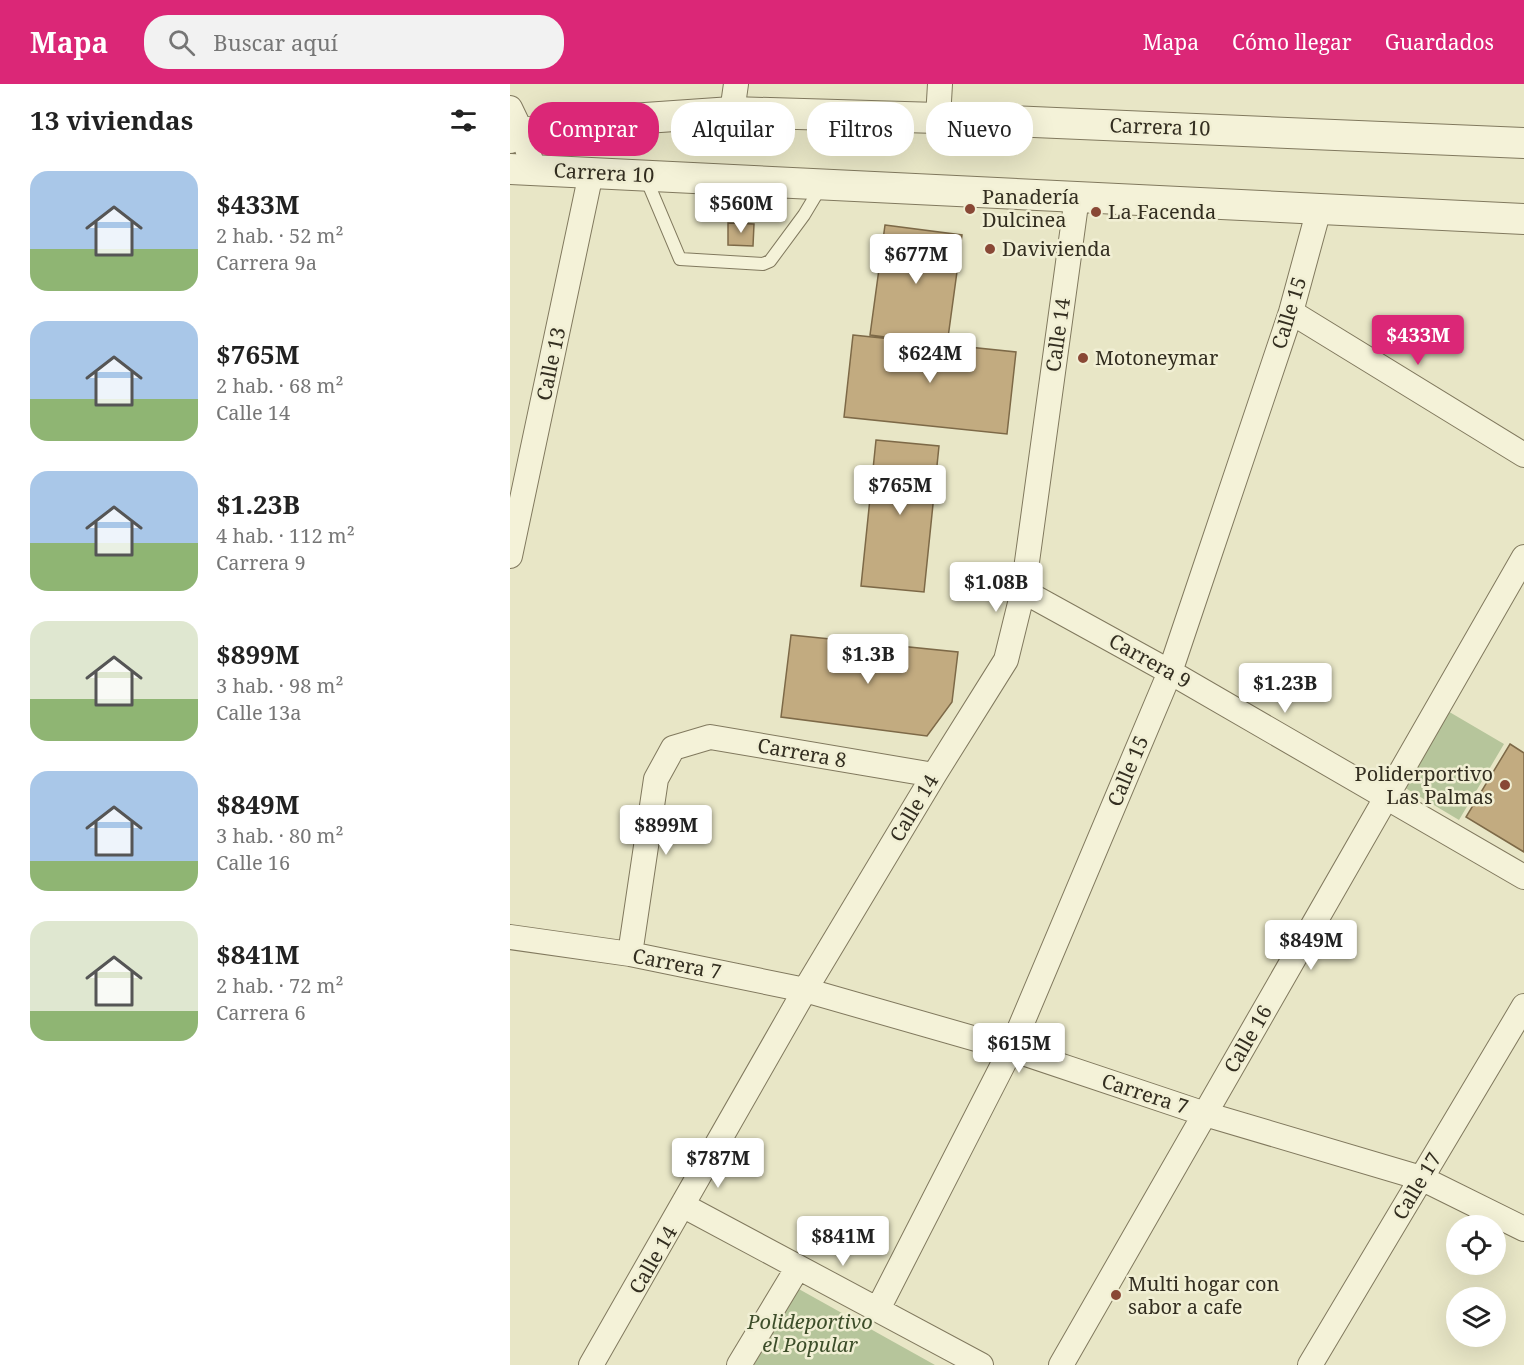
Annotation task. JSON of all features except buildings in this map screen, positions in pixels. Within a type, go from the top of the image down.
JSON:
[{"type":"street","points":[[939,102],[940,84]]},
{"type":"street","name":"Carrera 10","points":[[514,126],[631,119],[734,98],[926,117]]},
{"type":"street","name":"Carrera 10","points":[[1033,122],[1524,143]]},
{"type":"street","points":[[514,126],[522,169]]},
{"type":"street","name":"Carrera 10","points":[[522,169],[1524,219]]},
{"type":"street","name":"Calle 13","points":[[510,556],[591,173]]},
{"type":"street","name":"Calle 14","points":[[591,1365],[684,1206],[805,990],[1006,660],[1023,591],[1077,197]]},
{"type":"street","name":"Calle 15","points":[[878,1309],[1011,1049],[1170,672],[1291,312],[1319,209]]},
{"type":"street","points":[[1291,312],[1524,455]]},
{"type":"street","name":"Calle 16","points":[[1061,1365],[1524,557]]},
{"type":"street","name":"Carrera 9","points":[[1023,591],[1170,672],[1524,877]]},
{"type":"street","name":"Carrera 8","points":[[630,954],[656,779],[672,748],[710,737],[934,775]]},
{"type":"street","name":"Carrera 7","points":[[510,937],[630,954],[805,990],[1011,1049],[1204,1114],[1421,1178],[1524,1229]]},
{"type":"street","name":"Calle 17","points":[[1310,1365],[1524,1006]]},
{"type":"street","points":[[684,1206],[981,1365]]},
{"type":"street","points":[[739,1365],[798,1267]]},
{"type":"lane","points":[[644,175],[680,259],[763,264],[770,261],[804,215],[823,184]]},
{"type":"green space","points":[[1446,710],[1504,744],[1459,820],[1402,786]]},
{"type":"green space","name":"Polideportivo el Popular","points":[[797,1288],[935,1365],[754,1365]]},
{"type":"place","name":"Panadería Dulcinea","points":[[970,209]]},
{"type":"place","name":"La Facenda","points":[[1096,212]]},
{"type":"place","name":"Davivienda","points":[[990,249]]},
{"type":"place","name":"Motoneymar","points":[[1083,358]]},
{"type":"place","name":"Poliderportivo Las Palmas","points":[[1505,785]]},
{"type":"place","name":"Multi hogar con sabor a cafe","points":[[1116,1295]]}]
